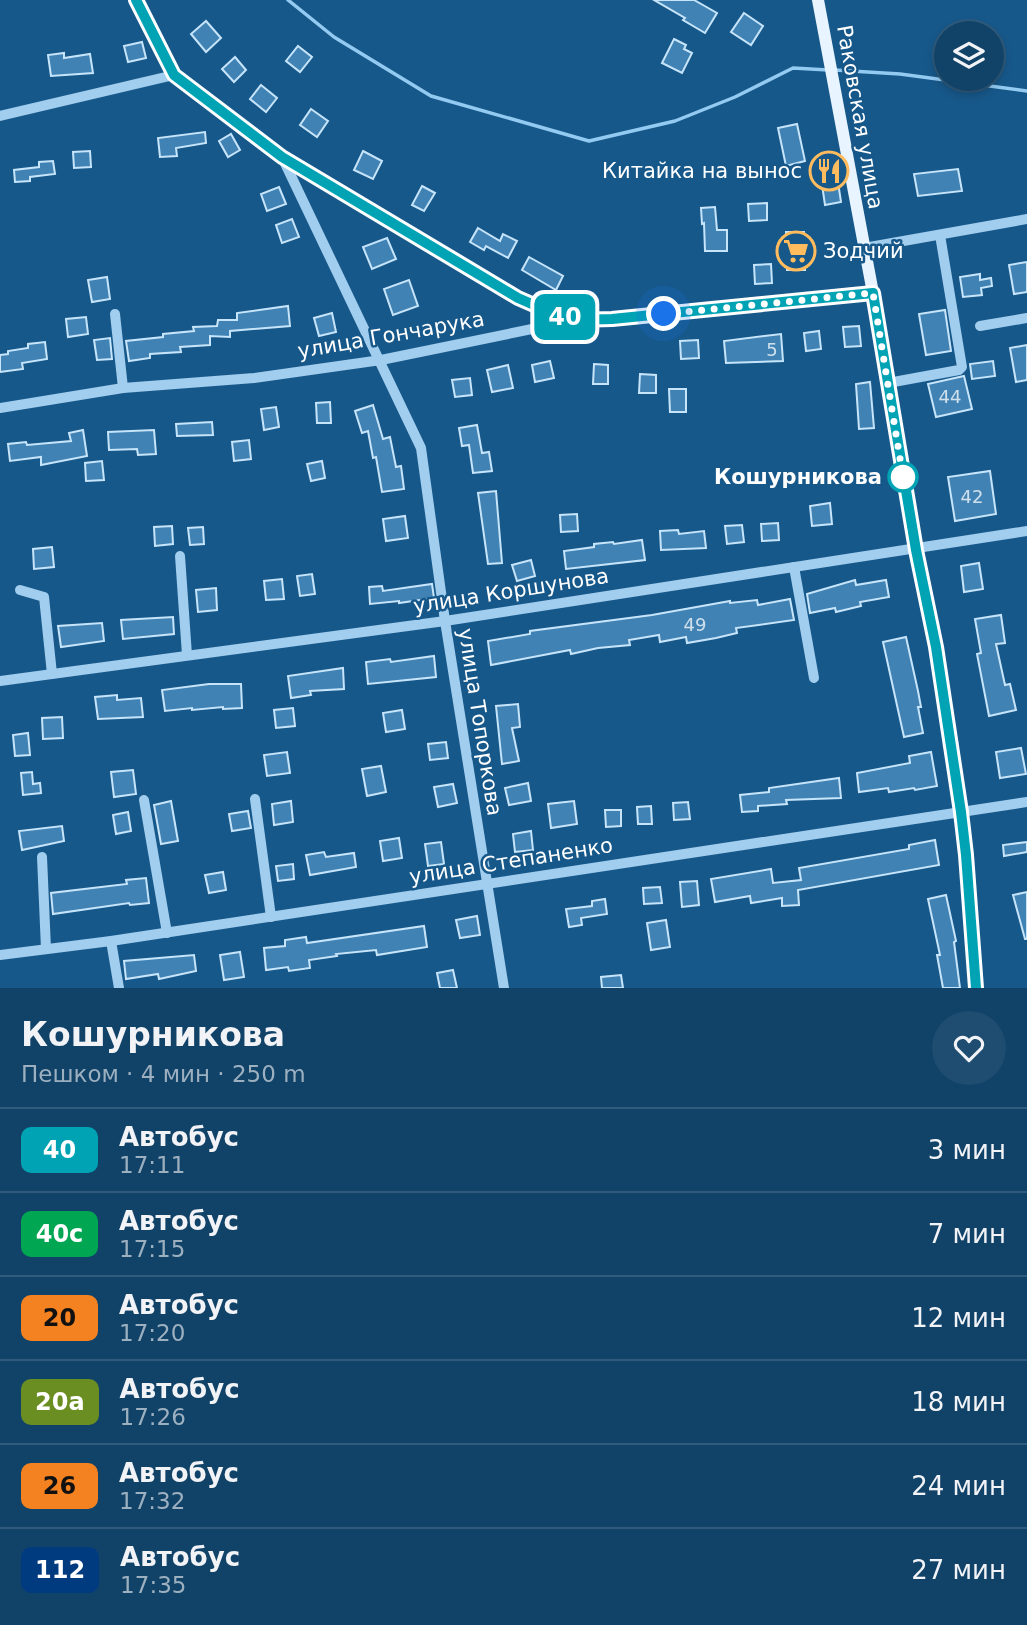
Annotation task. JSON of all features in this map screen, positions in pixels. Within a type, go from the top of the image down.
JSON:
[{"type":"main road","name":"Раковская улица","points":[[818,0],[873,293],[916,550],[936,647],[961,812],[976,988]]},
{"type":"street","name":"улица Топоркова","points":[[136,0],[174,75],[282,157],[518,298],[576,320]]},
{"type":"street","points":[[0,116],[174,75]]},
{"type":"street","name":"улица Топоркова","points":[[282,157],[421,447],[485,885],[504,988]]},
{"type":"street","points":[[864,248],[1027,219]]},
{"type":"street","points":[[888,383],[959,370],[962,363],[940,235]]},
{"type":"street","name":"улица Гончарука","points":[[0,408],[123,388],[254,378],[380,360],[576,320],[612,319],[873,293]]},
{"type":"street","points":[[115,314],[123,388]]},
{"type":"street","points":[[980,326],[1027,318]]},
{"type":"street","name":"улица Коршунова","points":[[0,681],[445,621],[1027,531]]},
{"type":"street","points":[[180,556],[187,655]]},
{"type":"street","points":[[794,568],[814,678]]},
{"type":"street","points":[[20,590],[44,597],[52,674]]},
{"type":"street","points":[[256,799],[271,916]]},
{"type":"street","points":[[144,800],[167,933]]},
{"type":"street","name":"улица Степаненко","points":[[0,955],[167,933],[1027,802]]},
{"type":"street","points":[[42,857],[46,949]]},
{"type":"street","points":[[111,941],[119,988]]},
{"type":"building","points":[[654,0],[694,0],[717,13],[705,33]]},
{"type":"building","points":[[744,13],[763,26],[751,45],[731,32]]},
{"type":"building","points":[[206,21],[221,38],[206,52],[191,34]]},
{"type":"building","points":[[674,39],[686,45],[684,49],[692,53],[682,73],[662,63]]},
{"type":"building","points":[[142,42],[146,58],[128,62],[124,46]]},
{"type":"building","points":[[298,46],[312,57],[300,72],[286,61]]},
{"type":"building","points":[[64,53],[64,58],[90,54],[93,73],[51,76],[48,55]]},
{"type":"building","points":[[235,57],[246,70],[234,82],[222,69]]},
{"type":"building","points":[[261,85],[277,98],[266,112],[250,99]]},
{"type":"building","points":[[311,109],[328,121],[317,137],[300,125]]},
{"type":"building","points":[[797,124],[805,161],[786,166],[778,128]]},
{"type":"building","points":[[205,132],[206,143],[176,148],[177,156],[160,157],[158,138]]},
{"type":"building","points":[[231,134],[240,150],[228,157],[219,141]]},
{"type":"building","points":[[90,151],[91,167],[74,168],[73,152]]},
{"type":"building","points":[[363,151],[382,161],[373,179],[354,170]]},
{"type":"building","points":[[53,161],[55,174],[15,182],[14,170],[39,167],[39,162]]},
{"type":"building","points":[[836,169],[841,202],[825,205],[820,171]]},
{"type":"building","points":[[958,169],[962,191],[918,196],[914,174]]},
{"type":"building","points":[[422,186],[435,193],[424,211],[412,205]]},
{"type":"building","points":[[279,187],[286,204],[267,211],[261,194]]},
{"type":"building","points":[[767,203],[767,220],[749,221],[748,204]]},
{"type":"building","points":[[715,207],[717,230],[727,230],[727,251],[705,251],[701,208]]},
{"type":"building","points":[[292,219],[299,237],[282,243],[276,225]]},
{"type":"building","points":[[478,228],[500,241],[503,234],[517,241],[508,258],[486,246],[484,250],[470,242]]},
{"type":"building","name":"Зодчий","points":[[786,232],[804,232],[805,270],[787,270]]},
{"type":"building","points":[[387,238],[396,259],[372,269],[363,247]]},
{"type":"building","points":[[529,257],[563,276],[556,290],[522,270]]},
{"type":"building","points":[[1027,262],[1027,292],[1014,294],[1009,265]]},
{"type":"building","points":[[771,264],[772,283],[755,284],[754,265]]},
{"type":"building","points":[[980,274],[980,280],[991,278],[992,286],[981,288],[982,295],[963,297],[960,277]]},
{"type":"building","points":[[107,277],[110,299],[92,302],[88,280]]},
{"type":"building","points":[[409,280],[418,306],[393,315],[384,289]]},
{"type":"building","points":[[288,306],[290,326],[230,331],[230,337],[210,336],[210,345],[180,347],[181,352],[150,354],[150,358],[129,361],[126,341],[194,331],[193,327],[217,326],[218,320],[237,320],[237,313]]},
{"type":"building","points":[[945,310],[951,351],[926,355],[919,314]]},
{"type":"building","points":[[332,313],[336,332],[319,336],[314,318]]},
{"type":"building","points":[[86,317],[88,334],[68,337],[66,319]]},
{"type":"building","points":[[859,326],[861,346],[845,347],[843,327]]},
{"type":"building","points":[[819,331],[821,349],[806,351],[804,333]]},
{"type":"building","points":[[781,334],[783,361],[726,363],[724,341]]},
{"type":"building","points":[[110,338],[112,359],[97,360],[94,340]]},
{"type":"building","points":[[698,340],[699,358],[681,359],[680,341]]},
{"type":"building","points":[[45,342],[47,359],[22,363],[23,369],[0,372],[0,355],[28,348],[28,344]]},
{"type":"building","points":[[1027,345],[1027,380],[1016,382],[1010,348]]},
{"type":"building","points":[[550,361],[554,378],[535,382],[532,365]]},
{"type":"building","points":[[993,361],[995,376],[972,379],[970,364]]},
{"type":"building","points":[[594,364],[608,365],[608,384],[593,384]]},
{"type":"building","points":[[508,365],[513,388],[492,392],[487,370]]},
{"type":"building","points":[[640,374],[656,375],[656,393],[639,393]]},
{"type":"building","points":[[964,376],[972,409],[936,417],[928,384]]},
{"type":"building","points":[[470,378],[472,395],[455,397],[452,380]]},
{"type":"building","points":[[870,382],[874,428],[859,429],[856,384]]},
{"type":"building","points":[[669,389],[686,389],[686,412],[670,412]]},
{"type":"building","points":[[330,402],[331,423],[317,423],[316,403]]},
{"type":"building","points":[[373,405],[383,439],[390,437],[396,467],[401,466],[404,489],[382,492],[368,431],[362,433],[355,411]]},
{"type":"building","points":[[276,407],[279,427],[264,430],[261,409]]},
{"type":"building","points":[[212,422],[213,435],[177,436],[176,424]]},
{"type":"building","points":[[477,425],[482,453],[489,452],[492,471],[473,473],[469,445],[462,446],[459,428]]},
{"type":"building","points":[[83,430],[87,456],[41,465],[41,457],[10,461],[8,444],[71,441],[69,433]]},
{"type":"building","points":[[154,430],[156,454],[138,455],[137,449],[109,450],[108,432]]},
{"type":"building","points":[[249,440],[251,459],[234,461],[232,442]]},
{"type":"building","points":[[102,461],[104,480],[86,481],[85,463]]},
{"type":"building","points":[[322,461],[325,478],[311,481],[307,464]]},
{"type":"building","points":[[990,471],[996,514],[955,521],[948,477]]},
{"type":"building","points":[[496,491],[502,563],[488,564],[478,493]]},
{"type":"building","points":[[830,503],[832,524],[812,526],[810,506]]},
{"type":"building","points":[[577,514],[578,531],[561,532],[560,515]]},
{"type":"building","points":[[405,516],[408,538],[386,541],[383,519]]},
{"type":"building","points":[[778,523],[779,540],[762,541],[761,524]]},
{"type":"building","points":[[742,525],[744,542],[727,544],[725,526]]},
{"type":"building","points":[[172,526],[173,544],[155,546],[154,527]]},
{"type":"building","points":[[203,527],[204,544],[190,545],[188,528]]},
{"type":"building","points":[[678,530],[679,534],[704,531],[706,548],[661,550],[660,531]]},
{"type":"building","points":[[642,540],[645,560],[566,569],[564,551],[594,547],[594,544]]},
{"type":"building","points":[[52,547],[54,567],[34,569],[33,549]]},
{"type":"building","points":[[531,560],[535,576],[517,581],[512,565]]},
{"type":"building","points":[[979,563],[983,589],[964,592],[961,566]]},
{"type":"building","points":[[312,574],[315,594],[300,596],[297,576]]},
{"type":"building","points":[[282,579],[284,599],[266,600],[264,581]]},
{"type":"building","points":[[855,580],[856,585],[886,580],[889,597],[860,602],[861,606],[836,612],[835,608],[810,613],[807,594]]},
{"type":"building","points":[[432,584],[434,598],[370,604],[369,587],[382,586],[383,591]]},
{"type":"building","points":[[216,588],[217,610],[198,612],[196,590]]},
{"type":"building","points":[[790,599],[794,620],[736,628],[737,633],[716,638],[687,643],[686,637],[660,642],[659,635],[629,640],[630,645],[571,654],[570,650],[491,665],[488,641],[530,634],[530,631],[652,615],[730,601],[757,600],[758,605]]},
{"type":"building","points":[[1001,615],[1005,643],[996,644],[1005,685],[1010,684],[1016,710],[989,716],[977,654],[981,653],[975,619]]},
{"type":"building","points":[[173,617],[174,634],[123,639],[121,620]]},
{"type":"building","points":[[102,623],[104,641],[61,647],[58,626]]},
{"type":"building","points":[[906,637],[921,707],[918,707],[923,733],[904,737],[883,642]]},
{"type":"building","points":[[434,656],[436,677],[368,684],[366,662],[390,659],[391,662]]},
{"type":"building","points":[[343,668],[344,689],[310,691],[311,695],[291,698],[288,676]]},
{"type":"building","points":[[209,684],[241,684],[242,708],[165,711],[162,690]]},
{"type":"building","points":[[117,695],[117,700],[141,698],[143,717],[98,719],[95,697]]},
{"type":"building","points":[[518,704],[520,727],[512,728],[519,761],[502,764],[496,706]]},
{"type":"building","points":[[293,708],[295,726],[276,728],[274,710]]},
{"type":"building","points":[[402,710],[405,729],[386,732],[383,713]]},
{"type":"building","points":[[62,717],[63,738],[43,739],[42,718]]},
{"type":"building","points":[[28,733],[30,755],[15,756],[13,735]]},
{"type":"building","points":[[446,742],[448,758],[430,760],[428,744]]},
{"type":"building","points":[[1021,748],[1026,774],[1000,778],[996,752]]},
{"type":"building","points":[[287,752],[290,773],[267,776],[264,755]]},
{"type":"building","points":[[931,752],[937,786],[889,792],[888,788],[859,792],[857,773],[910,763],[909,756]]},
{"type":"building","points":[[381,766],[386,792],[367,796],[362,769]]},
{"type":"building","points":[[133,770],[136,794],[114,797],[111,772]]},
{"type":"building","points":[[32,772],[33,784],[40,783],[41,793],[23,795],[21,773]]},
{"type":"building","points":[[839,778],[841,798],[786,800],[787,804],[758,806],[758,811],[742,812],[740,795]]},
{"type":"building","points":[[528,783],[531,801],[509,805],[505,788]]},
{"type":"building","points":[[453,784],[457,803],[438,807],[434,787]]},
{"type":"building","points":[[171,801],[178,841],[161,844],[154,805]]},
{"type":"building","points":[[291,801],[293,822],[274,825],[272,804]]},
{"type":"building","points":[[574,801],[577,824],[551,828],[548,804]]},
{"type":"building","points":[[688,802],[690,819],[674,820],[673,803]]},
{"type":"building","points":[[651,806],[652,824],[638,824],[637,807]]},
{"type":"building","points":[[605,810],[621,810],[621,826],[606,827]]},
{"type":"building","points":[[248,811],[251,828],[232,831],[229,814]]},
{"type":"building","points":[[128,812],[131,831],[116,834],[113,815]]},
{"type":"building","points":[[62,826],[64,841],[22,850],[19,831]]},
{"type":"building","points":[[531,831],[533,850],[515,852],[513,834]]},
{"type":"building","points":[[399,838],[402,858],[383,861],[380,841]]},
{"type":"building","points":[[935,840],[939,865],[798,890],[799,905],[782,906],[782,898],[751,903],[750,896],[715,902],[711,879],[771,869],[773,883],[801,880],[799,868],[909,849],[909,845]]},
{"type":"building","points":[[441,842],[444,864],[428,866],[425,844]]},
{"type":"building","points":[[1027,842],[1027,852],[1004,856],[1003,845]]},
{"type":"building","points":[[324,852],[326,857],[354,853],[356,867],[310,875],[306,855]]},
{"type":"building","points":[[293,864],[294,879],[278,881],[276,866]]},
{"type":"building","points":[[223,872],[226,890],[209,893],[205,875]]},
{"type":"building","points":[[146,878],[149,903],[129,903],[53,914],[51,893],[127,884],[126,880]]},
{"type":"building","points":[[697,881],[699,905],[682,907],[680,882]]},
{"type":"building","points":[[660,887],[662,903],[644,904],[643,888]]},
{"type":"building","points":[[1027,892],[1027,939],[1025,939],[1013,895]]},
{"type":"building","points":[[946,895],[956,941],[960,988],[943,988],[937,955],[940,955],[928,899]]},
{"type":"building","points":[[605,899],[607,914],[581,918],[582,925],[569,927],[566,909],[592,906],[592,901]]},
{"type":"building","points":[[477,916],[480,935],[460,938],[456,920]]},
{"type":"building","points":[[666,920],[670,947],[651,950],[647,923]]},
{"type":"building","points":[[424,926],[427,947],[377,955],[376,950],[336,954],[337,956],[309,960],[310,968],[266,970],[264,948],[285,946],[285,940],[306,937],[307,943]]},
{"type":"building","points":[[240,952],[244,977],[224,980],[220,955]]},
{"type":"building","points":[[194,955],[196,971],[159,979],[158,974],[126,979],[124,961]]},
{"type":"building","points":[[453,970],[457,988],[440,988],[437,973]]},
{"type":"building","points":[[621,975],[623,988],[602,988],[601,977]]},
{"type":"waterway","points":[[288,0],[334,37],[431,96],[589,141],[675,121],[735,97],[793,68],[828,70]]},
{"type":"waterway","points":[[835,70],[900,74],[1027,91]]},
{"type":"bus line","name":"40","points":[[136,0],[174,75],[282,157],[518,298],[550,312],[576,320],[612,319],[873,293],[916,550],[936,647],[961,812],[976,988]]},
{"type":"place","name":"Китайка на вынос","points":[[829,171]]},
{"type":"place","name":"Зодчий","points":[[796,251]]},
{"type":"place","name":"Кошурникова","points":[[903,477]]},
{"type":"route","points":[[664,314],[873,293],[903,477]]}]
